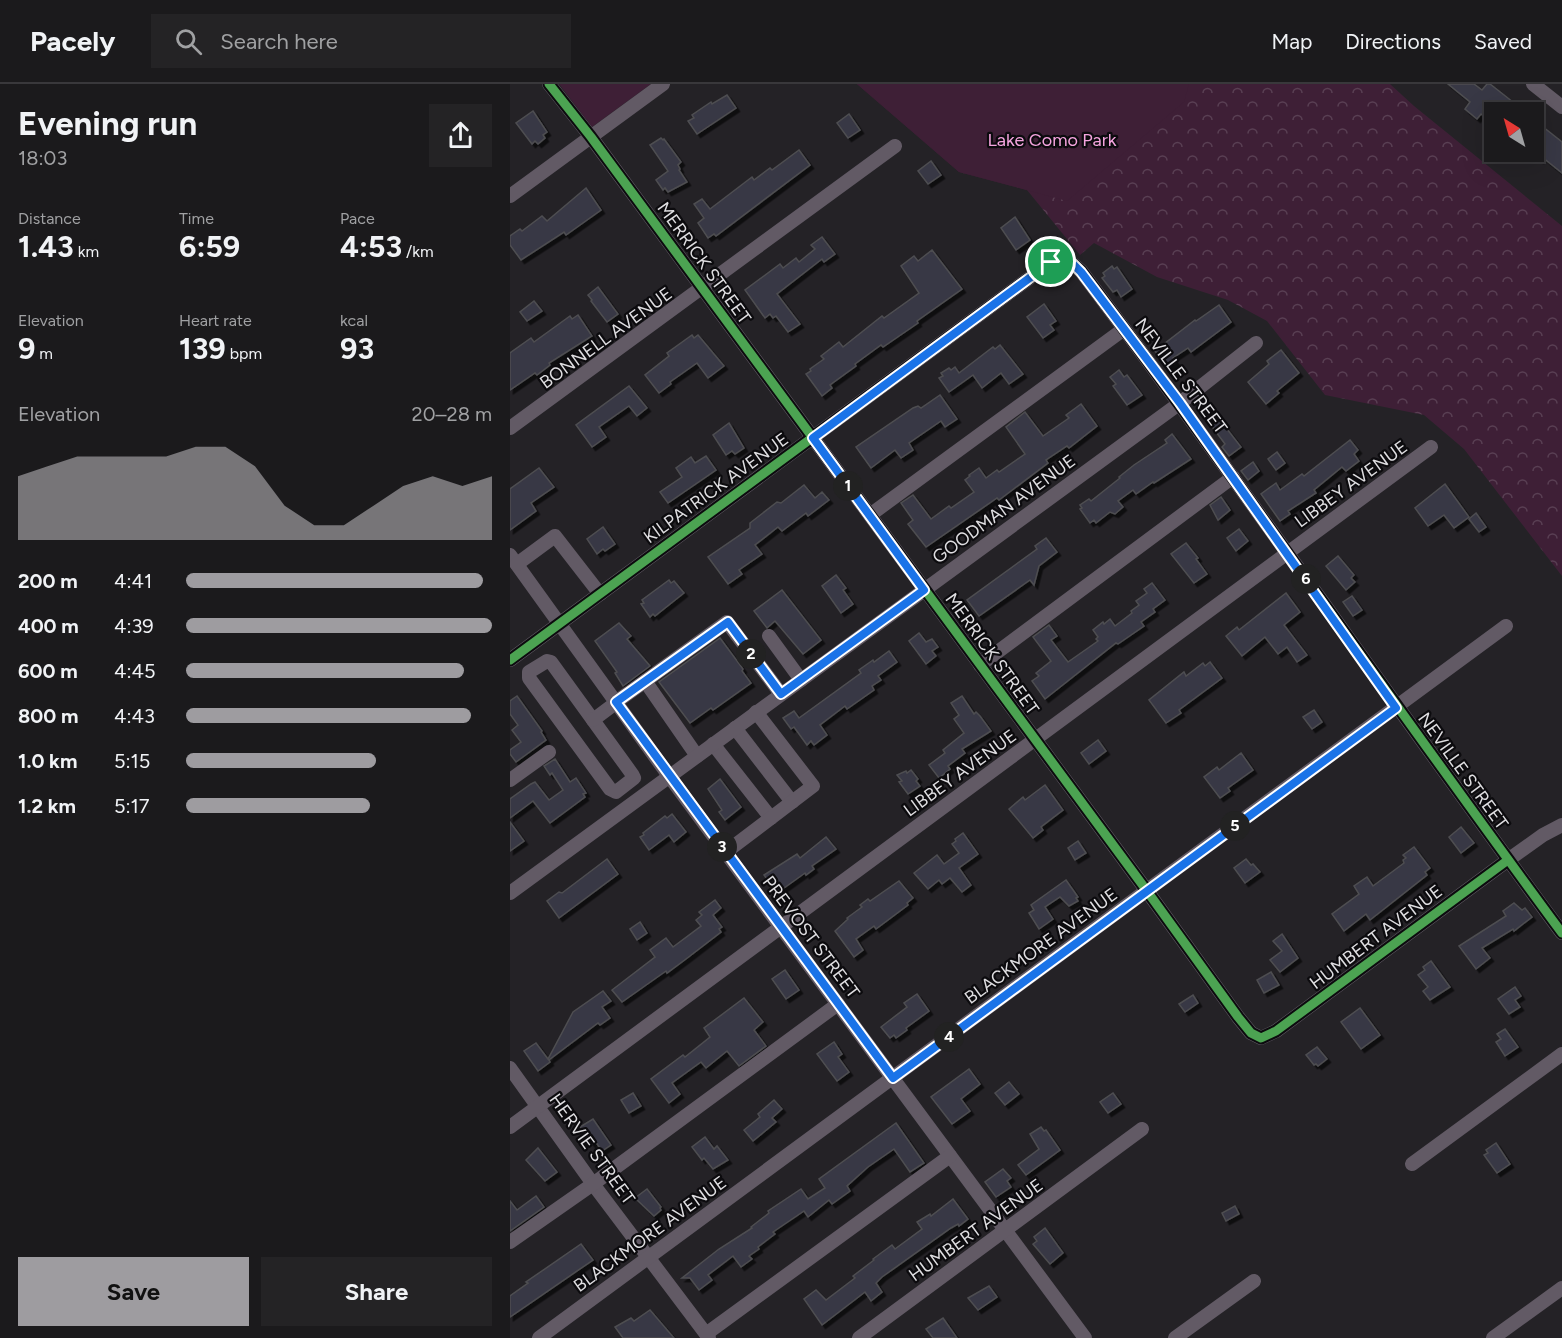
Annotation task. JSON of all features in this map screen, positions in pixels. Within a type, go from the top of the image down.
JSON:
[{"type":"street","name":"MERRICK STREET","points":[[549,84],[702,287],[1238,1017],[1251,1033],[1261,1038]]},
{"type":"street","points":[[510,196],[663,84]]},
{"type":"street","points":[[1533,84],[1562,107]]},
{"type":"street","name":"BONNELL AVENUE","points":[[510,429],[895,146]]},
{"type":"street","name":"NEVILLE STREET","points":[[1058,257],[1073,264],[1081,272],[1180,403],[1396,708],[1562,933]]},
{"type":"street","name":"KILPATRICK AVENUE","points":[[510,660],[1058,257]]},
{"type":"street","points":[[870,515],[1124,328]]},
{"type":"street","name":"GOODMAN AVENUE","points":[[510,893],[1180,403],[1256,343]]},
{"type":"street","name":"LIBBEY AVENUE","points":[[510,1127],[1431,447]]},
{"type":"street","points":[[981,665],[1233,477]]},
{"type":"street","points":[[514,560],[555,536],[600,594]]},
{"type":"street","name":"PREVOST STREET","points":[[514,560],[669,776],[1085,1338]]},
{"type":"street","points":[[593,720],[728,622],[781,694]]},
{"type":"street","name":"BLACKMORE AVENUE","points":[[539,1338],[1506,626]]},
{"type":"street","points":[[769,636],[801,680]]},
{"type":"street","points":[[524,650],[537,666]]},
{"type":"street","points":[[544,662],[551,662],[593,720],[634,778],[616,792],[610,789],[529,678],[529,672],[544,662]]},
{"type":"street","points":[[645,681],[697,756]]},
{"type":"street","points":[[726,852],[813,786],[756,712]]},
{"type":"street","points":[[735,728],[792,802]]},
{"type":"street","points":[[713,744],[771,818]]},
{"type":"street","points":[[510,780],[549,752]]},
{"type":"street","points":[[620,789],[631,804]]},
{"type":"street","name":"HUMBERT AVENUE","points":[[1261,1038],[1286,1025],[1508,860],[1543,835],[1562,825]]},
{"type":"street","points":[[510,1242],[593,1184],[838,1004]]},
{"type":"street","points":[[1412,1164],[1562,1054]]},
{"type":"street","name":"HERVIE STREET","points":[[510,1068],[593,1184],[708,1336]]},
{"type":"street","name":"HUMBERT AVENUE","points":[[859,1338],[1142,1129]]},
{"type":"street","points":[[708,1336],[950,1156]]},
{"type":"street","points":[[1175,1338],[1254,1281]]},
{"type":"street","points":[[1492,1338],[1562,1288]]},
{"type":"green space","points":[[559,84],[651,84],[592,127]]},
{"type":"green space","points":[[857,84],[1390,84],[1562,226],[1562,576],[1464,449],[1424,415],[1325,395],[1267,321],[1228,300],[1157,277],[1094,243],[1080,255],[1027,190],[959,172]]},
{"type":"green space","name":"Lake Como Park","points":[[857,84],[1189,84],[1184,102],[1067,201],[959,172]]},
{"type":"building","points":[[1448,84],[1474,84],[1482,90],[1490,84],[1513,102],[1484,102],[1484,116],[1481,114],[1477,119],[1465,109],[1470,102]]},
{"type":"building","points":[[727,95],[736,108],[697,134],[688,121],[694,118],[692,115],[711,102],[712,104]]},
{"type":"building","points":[[533,111],[547,132],[543,135],[545,138],[538,144],[535,141],[532,144],[516,123]]},
{"type":"building","points":[[849,114],[860,130],[848,138],[837,123]]},
{"type":"building","points":[[1544,128],[1562,142],[1562,173],[1544,159]]},
{"type":"building","points":[[661,138],[681,162],[678,165],[679,170],[687,182],[668,192],[665,188],[663,190],[656,180],[668,171],[650,145]]},
{"type":"building","points":[[799,150],[810,165],[716,236],[714,234],[708,238],[698,223],[704,218],[694,204],[702,199],[710,209],[752,177],[754,180],[770,168],[772,170]]},
{"type":"building","points":[[931,161],[941,175],[928,184],[918,171]]},
{"type":"building","points":[[586,188],[601,210],[566,235],[564,232],[521,260],[510,245],[510,236],[520,229],[522,231],[542,216],[547,221]]},
{"type":"building","points":[[1015,217],[1030,240],[1016,250],[1001,228]]},
{"type":"building","points":[[822,237],[835,254],[824,262],[822,259],[777,294],[800,324],[788,332],[776,316],[773,318],[770,314],[765,318],[745,290],[780,264],[783,268],[796,258],[799,262],[815,249],[811,245]]},
{"type":"building","points":[[932,250],[962,289],[917,321],[918,323],[855,364],[856,366],[830,385],[832,388],[822,396],[806,374],[824,359],[821,356],[839,342],[843,347],[882,316],[884,318],[919,293],[901,266],[914,256],[918,261]]},
{"type":"building","points":[[1112,266],[1114,269],[1117,267],[1132,289],[1121,297],[1117,290],[1113,292],[1102,278],[1105,276],[1103,273]]},
{"type":"building","points":[[598,287],[618,314],[607,322],[588,295]]},
{"type":"building","points":[[534,301],[542,311],[527,321],[520,312]]},
{"type":"building","points":[[1044,304],[1056,321],[1050,325],[1054,330],[1043,338],[1027,317]]},
{"type":"building","points":[[1219,305],[1231,322],[1191,352],[1188,348],[1173,358],[1176,362],[1168,368],[1155,351],[1195,320]]},
{"type":"building","points":[[578,315],[592,336],[549,363],[550,365],[537,375],[535,373],[510,390],[510,353],[531,338],[534,342],[570,316],[572,319]]},
{"type":"building","points":[[692,335],[694,338],[698,335],[724,366],[708,378],[697,363],[670,382],[671,384],[659,393],[645,375],[669,356],[667,353]]},
{"type":"building","points":[[1000,345],[1023,374],[1009,384],[1001,373],[982,388],[973,375],[949,392],[939,378],[943,376],[941,373],[949,368],[951,370],[955,367],[959,373],[993,347],[995,349]]},
{"type":"building","points":[[1281,350],[1299,373],[1277,391],[1279,393],[1266,404],[1248,382],[1269,364],[1267,361]]},
{"type":"building","points":[[1119,370],[1124,377],[1127,375],[1142,395],[1127,405],[1113,386],[1116,384],[1110,377]]},
{"type":"building","points":[[629,386],[647,408],[637,416],[629,406],[599,427],[606,437],[592,447],[576,425]]},
{"type":"building","points":[[940,395],[957,419],[945,427],[941,421],[909,443],[913,450],[901,458],[895,450],[871,468],[856,447],[913,408],[918,406],[921,408]]},
{"type":"building","points":[[1081,404],[1097,426],[1069,448],[1067,446],[1046,460],[1048,463],[999,500],[997,498],[926,547],[908,524],[913,520],[901,503],[913,495],[931,519],[949,506],[951,508],[974,492],[965,480],[969,475],[979,468],[986,478],[1025,454],[1006,427],[1025,412],[1043,436],[1069,418],[1066,415]]},
{"type":"building","points":[[1213,411],[1241,447],[1229,456],[1222,447],[1225,444],[1205,417]]},
{"type":"building","points":[[729,423],[744,448],[735,454],[732,451],[726,455],[713,435]]},
{"type":"building","points":[[1172,434],[1191,459],[1136,494],[1133,490],[1118,501],[1123,507],[1115,514],[1110,512],[1096,523],[1094,520],[1090,523],[1080,509],[1082,508],[1080,505],[1089,499],[1091,501],[1134,465],[1167,443],[1165,440]]},
{"type":"building","points":[[1350,440],[1358,450],[1354,454],[1359,461],[1346,471],[1342,467],[1314,490],[1316,493],[1288,511],[1290,514],[1280,521],[1261,494],[1276,483],[1280,490],[1302,474],[1304,476]]},
{"type":"building","points":[[1277,452],[1285,463],[1276,470],[1268,459]]},
{"type":"building","points":[[706,456],[716,470],[668,503],[660,492],[682,477],[676,468],[691,457],[695,463]]},
{"type":"building","points":[[1253,462],[1259,471],[1248,480],[1241,471]]},
{"type":"building","points":[[539,468],[554,487],[531,503],[536,511],[510,530],[510,489]]},
{"type":"building","points":[[1445,484],[1469,517],[1454,528],[1444,515],[1428,526],[1415,508]]},
{"type":"building","points":[[804,485],[815,498],[822,492],[829,500],[808,516],[806,513],[782,531],[778,527],[755,545],[762,554],[739,570],[742,574],[728,584],[708,557],[750,528],[750,523],[777,502],[781,503]]},
{"type":"building","points":[[1221,497],[1230,510],[1218,520],[1210,505]]},
{"type":"building","points":[[1476,513],[1486,527],[1479,532],[1469,519]]},
{"type":"building","points":[[603,527],[615,544],[597,554],[587,539]]},
{"type":"building","points":[[1239,529],[1248,541],[1236,551],[1227,538]]},
{"type":"building","points":[[1046,538],[1057,552],[1039,566],[1034,585],[1030,580],[979,616],[967,600],[1037,549],[1035,546]]},
{"type":"building","points":[[1186,543],[1207,574],[1194,583],[1171,554]]},
{"type":"building","points":[[1338,556],[1354,575],[1351,578],[1355,582],[1346,590],[1326,566]]},
{"type":"building","points":[[836,575],[846,588],[843,590],[853,604],[841,613],[822,586]]},
{"type":"building","points":[[669,580],[671,583],[674,581],[684,593],[655,616],[653,614],[650,617],[641,604],[644,603],[642,600]]},
{"type":"building","points":[[1152,583],[1165,600],[1153,609],[1155,612],[1141,622],[1144,626],[1118,644],[1116,643],[1045,699],[1032,681],[1039,676],[1036,673],[1051,661],[1033,637],[1049,625],[1057,636],[1051,640],[1068,662],[1098,641],[1093,630],[1103,622],[1104,624],[1110,619],[1115,626],[1132,613],[1131,611],[1139,605],[1136,601],[1147,593],[1144,589]]},
{"type":"building","points":[[782,590],[821,640],[803,654],[775,621],[767,628],[754,611]]},
{"type":"building","points":[[1286,593],[1300,612],[1284,625],[1307,655],[1297,662],[1287,647],[1278,654],[1265,637],[1242,656],[1226,636],[1237,627],[1239,630]]},
{"type":"building","points":[[1352,596],[1362,610],[1353,616],[1343,602]]},
{"type":"building","points":[[619,623],[631,636],[627,639],[650,666],[623,686],[615,673],[617,672],[595,641]]},
{"type":"building","points":[[919,633],[926,642],[932,639],[938,647],[932,651],[936,656],[926,664],[909,641]]},
{"type":"building","points":[[720,638],[751,683],[690,723],[659,682]]},
{"type":"building","points":[[889,651],[897,662],[878,676],[881,680],[872,686],[874,690],[847,709],[845,706],[820,725],[827,735],[814,745],[811,741],[807,745],[794,727],[791,729],[783,718],[794,711],[799,718],[861,673],[859,670]]},
{"type":"building","points":[[1210,662],[1222,678],[1179,710],[1181,713],[1166,723],[1149,700],[1184,672],[1186,676],[1203,663],[1205,666]]},
{"type":"building","points":[[517,696],[546,740],[516,762],[510,750],[521,742],[512,730],[518,725],[510,714],[510,701]]},
{"type":"building","points":[[962,696],[974,714],[976,712],[991,731],[962,749],[965,753],[948,766],[950,769],[939,778],[929,765],[945,753],[943,750],[964,733],[954,719],[959,715],[951,703]]},
{"type":"building","points":[[1314,710],[1322,722],[1312,729],[1303,717]]},
{"type":"building","points":[[1098,740],[1106,751],[1089,764],[1081,753]]},
{"type":"building","points":[[1241,753],[1253,770],[1228,788],[1230,791],[1220,798],[1204,777],[1217,767],[1219,770]]},
{"type":"building","points":[[555,759],[570,782],[576,778],[586,793],[583,794],[585,797],[550,823],[533,801],[510,818],[510,799],[531,784],[535,782],[549,800],[563,790],[552,773],[550,775],[544,766]]},
{"type":"building","points":[[911,770],[920,786],[908,794],[897,775]]},
{"type":"building","points":[[720,779],[741,807],[725,820],[719,812],[722,810],[708,789]]},
{"type":"building","points":[[1045,785],[1063,810],[1041,827],[1043,830],[1033,838],[1009,809],[1023,797],[1025,800]]},
{"type":"building","points":[[672,814],[686,832],[674,842],[669,835],[649,850],[640,837],[665,816],[667,818]]},
{"type":"building","points":[[510,822],[524,841],[510,851]]},
{"type":"building","points":[[1461,827],[1474,843],[1461,853],[1449,837]]},
{"type":"building","points":[[963,833],[978,854],[959,868],[971,885],[962,892],[950,878],[942,884],[939,880],[928,889],[914,873],[937,855],[944,864],[959,853],[952,844]]},
{"type":"building","points":[[826,837],[836,849],[812,866],[814,869],[806,875],[805,873],[777,893],[764,875],[797,854],[800,858]]},
{"type":"building","points":[[1078,841],[1086,853],[1075,860],[1068,848]]},
{"type":"building","points":[[1414,847],[1430,868],[1425,872],[1427,875],[1370,920],[1366,914],[1344,931],[1332,914],[1359,894],[1354,886],[1367,877],[1373,886],[1404,863],[1403,860],[1406,858],[1403,855]]},
{"type":"building","points":[[607,859],[618,874],[559,918],[547,901],[559,892],[562,893]]},
{"type":"building","points":[[1246,859],[1260,872],[1245,883],[1234,868]]},
{"type":"building","points":[[1066,880],[1078,897],[1076,898],[1078,901],[1069,906],[1060,897],[1045,907],[1053,919],[1039,929],[1029,913],[1034,910],[1031,905]]},
{"type":"building","points":[[899,881],[913,898],[907,903],[908,905],[876,929],[874,926],[856,939],[863,950],[854,957],[835,931],[862,907],[860,905],[868,899],[870,901]]},
{"type":"building","points":[[715,900],[721,908],[713,915],[722,927],[719,929],[721,932],[667,973],[666,971],[622,1002],[612,990],[655,957],[650,950],[666,938],[673,947],[701,926],[696,920],[702,915],[699,912]]},
{"type":"building","points":[[1514,903],[1522,910],[1525,908],[1532,917],[1514,931],[1513,929],[1482,948],[1490,958],[1476,969],[1459,946],[1506,916],[1503,911]]},
{"type":"building","points":[[640,922],[647,933],[637,940],[630,929]]},
{"type":"building","points":[[1282,934],[1298,958],[1280,972],[1270,960],[1282,951],[1273,941]]},
{"type":"building","points":[[1431,961],[1450,987],[1430,1000],[1423,991],[1428,987],[1418,975]]},
{"type":"building","points":[[785,970],[799,990],[786,999],[772,979]]},
{"type":"building","points":[[1271,972],[1279,985],[1264,993],[1257,980]]},
{"type":"building","points":[[1515,987],[1521,996],[1515,1000],[1520,1007],[1509,1014],[1498,999]]},
{"type":"building","points":[[603,991],[611,1001],[602,1007],[610,1018],[600,1025],[598,1023],[538,1071],[524,1051],[536,1043],[548,1059],[573,1012]]},
{"type":"building","points":[[917,994],[929,1011],[896,1038],[894,1035],[890,1038],[881,1027],[907,1007],[904,1003]]},
{"type":"building","points":[[1193,995],[1198,1003],[1185,1012],[1179,1004]]},
{"type":"building","points":[[744,998],[763,1022],[754,1030],[766,1046],[739,1066],[727,1051],[706,1068],[701,1062],[672,1083],[680,1094],[669,1103],[651,1079],[710,1037],[704,1028]]},
{"type":"building","points":[[1360,1008],[1380,1035],[1361,1049],[1341,1022]]},
{"type":"building","points":[[1505,1029],[1518,1047],[1505,1056],[1496,1042],[1501,1039],[1497,1034]]},
{"type":"building","points":[[834,1042],[842,1054],[838,1057],[849,1072],[837,1081],[817,1054]]},
{"type":"building","points":[[1317,1047],[1327,1059],[1318,1066],[1314,1065],[1306,1055]]},
{"type":"building","points":[[969,1069],[980,1084],[961,1099],[970,1111],[952,1124],[931,1097]]},
{"type":"building","points":[[1009,1082],[1019,1094],[1005,1105],[995,1093]]},
{"type":"building","points":[[633,1093],[641,1106],[629,1113],[621,1100]]},
{"type":"building","points":[[1113,1093],[1121,1104],[1108,1113],[1100,1102]]},
{"type":"building","points":[[774,1100],[782,1109],[772,1118],[776,1122],[753,1141],[744,1130],[760,1117],[758,1114]]},
{"type":"building","points":[[593,1119],[611,1145],[602,1151],[595,1141],[592,1144],[580,1127]]},
{"type":"building","points":[[896,1123],[924,1163],[910,1172],[894,1149],[868,1167],[847,1186],[850,1191],[832,1204],[829,1200],[808,1217],[804,1211],[773,1232],[775,1234],[758,1247],[759,1249],[749,1256],[752,1259],[741,1267],[733,1256],[708,1275],[712,1280],[699,1290],[690,1278],[682,1278],[719,1249],[752,1228],[769,1213],[768,1211],[801,1189],[808,1199],[825,1188],[819,1179]]},
{"type":"building","points":[[1041,1127],[1044,1131],[1046,1130],[1060,1150],[1026,1175],[1018,1165],[1039,1149],[1030,1134]]},
{"type":"building","points":[[705,1137],[714,1149],[717,1146],[728,1160],[713,1169],[692,1147]]},
{"type":"building","points":[[1496,1143],[1510,1164],[1497,1173],[1484,1155],[1488,1153],[1486,1150]]},
{"type":"building","points":[[538,1148],[557,1172],[545,1181],[526,1160]]},
{"type":"building","points":[[1003,1169],[1011,1178],[1007,1181],[1011,1187],[996,1197],[985,1182]]},
{"type":"building","points":[[647,1189],[661,1207],[661,1210],[654,1216],[635,1198]]},
{"type":"building","points":[[536,1196],[544,1207],[510,1231],[510,1201],[517,1210]]},
{"type":"building","points":[[953,1199],[968,1219],[959,1226],[958,1224],[951,1228],[882,1277],[876,1283],[882,1292],[871,1301],[865,1292],[822,1325],[804,1299],[816,1290],[826,1300],[855,1278],[853,1276],[873,1259],[892,1245],[895,1249],[922,1229],[917,1222],[930,1214],[931,1216]]},
{"type":"building","points":[[1235,1206],[1239,1214],[1226,1221],[1222,1213]]},
{"type":"building","points":[[1045,1228],[1063,1253],[1050,1264],[1033,1244],[1037,1241],[1034,1237]]},
{"type":"building","points":[[581,1244],[593,1260],[510,1317],[510,1296],[528,1283],[526,1282]]},
{"type":"building","points":[[989,1286],[997,1297],[978,1310],[968,1298]]},
{"type":"building","points":[[650,1310],[674,1338],[623,1338],[615,1327],[631,1318],[634,1321]]},
{"type":"building","points":[[943,1318],[957,1338],[933,1338],[926,1329]]},
{"type":"cycle path","points":[[549,84],[591,137],[1251,1033],[1261,1038],[1276,1031],[1508,860]]},
{"type":"cycle path","points":[[510,660],[1058,257],[1073,264],[1081,271],[1562,933]]},
{"type":"route","points":[[1058,257],[1073,264],[1081,272],[1180,403],[1396,708],[893,1078],[616,702],[728,622],[781,694],[924,590],[813,438],[1051,262],[1058,257]]}]
